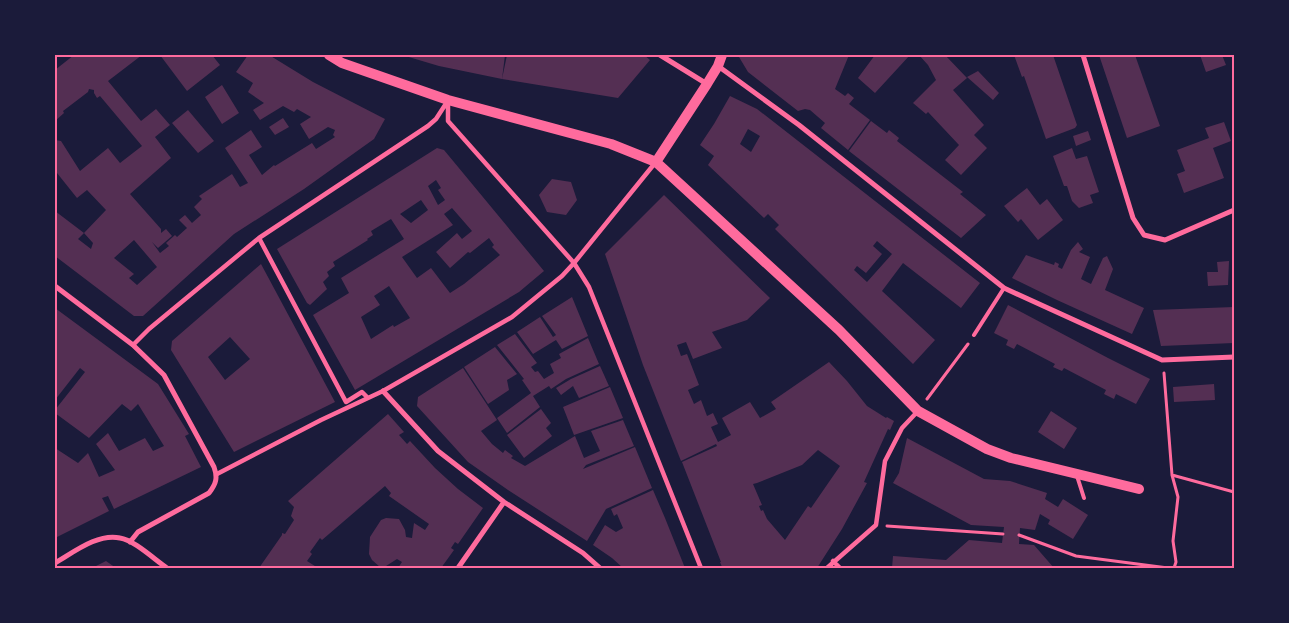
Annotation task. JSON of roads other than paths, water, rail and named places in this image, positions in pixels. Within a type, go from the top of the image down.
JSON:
[{"type":"main road","points":[[329,55],[342,63],[448,100],[610,144],[656,162],[840,330],[918,412],[988,449],[1011,458],[1139,488]]},
{"type":"main road","points":[[656,162],[707,84],[718,66],[722,55]]},
{"type":"street","points":[[660,55],[707,84]]},
{"type":"street","points":[[1083,55],[1133,218],[1144,235],[1165,240],[1234,210]]},
{"type":"street","points":[[718,66],[798,125],[1004,288],[1162,360],[1234,357]]},
{"type":"street","points":[[133,345],[149,329],[259,238],[428,126],[436,119],[448,100]]},
{"type":"street","points":[[448,100],[448,122],[574,263],[589,287],[701,568]]},
{"type":"street","points":[[216,474],[367,397],[383,391],[512,317],[562,276],[656,162]]},
{"type":"street","points":[[259,238],[346,402],[362,392],[367,397]]},
{"type":"street","points":[[55,286],[133,345],[164,375],[214,467],[216,484],[209,493],[138,532],[130,542]]},
{"type":"street","points":[[383,391],[438,451],[504,502],[583,553],[600,568]]},
{"type":"street","points":[[827,568],[876,525],[885,461],[902,428],[918,412]]},
{"type":"street","points":[[458,568],[504,502]]},
{"type":"street","points":[[55,563],[89,544],[108,537],[122,538],[130,542],[167,568]]},
{"type":"street","points":[[833,561],[840,568]]},
{"type":"lane","points":[[974,335],[1004,288]]},
{"type":"lane","points":[[1076,474],[1084,498]]}]
